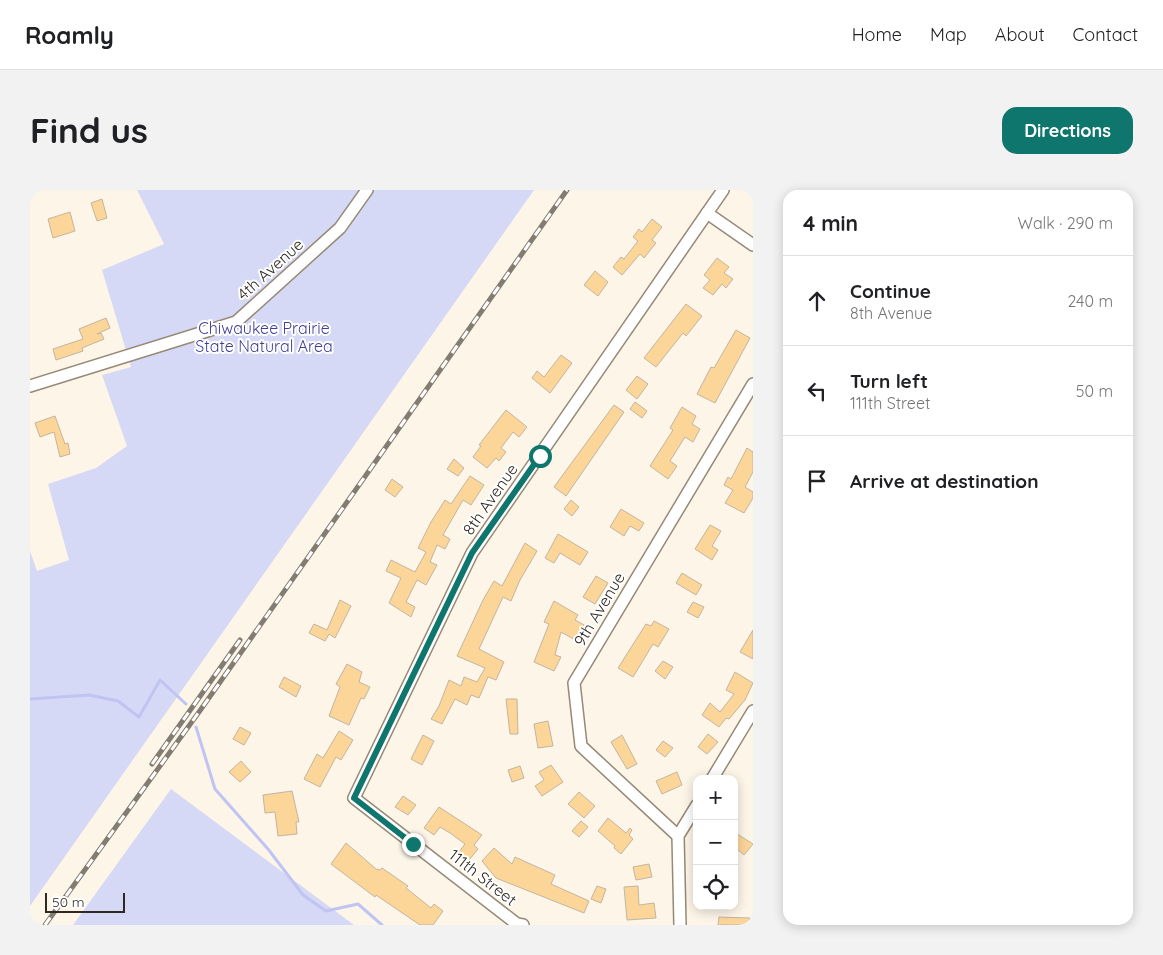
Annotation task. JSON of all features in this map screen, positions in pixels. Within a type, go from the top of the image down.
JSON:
[{"type":"street","name":"4th Avenue","points":[[30,386],[236,322],[340,228],[367,190]]},
{"type":"street","name":"8th Avenue","points":[[354,798],[472,553],[723,190]]},
{"type":"street","points":[[707,213],[753,245]]},
{"type":"street","name":"9th Avenue","points":[[678,836],[581,746],[574,683],[753,384]]},
{"type":"street","points":[[714,775],[753,711]]},
{"type":"street","name":"111th Street","points":[[354,798],[517,924],[523,925]]},
{"type":"street","points":[[680,925],[678,836],[693,812]]},
{"type":"green space","name":"Chiwaukee Prairie State Natural Area","points":[[137,190],[534,190],[30,906],[30,551],[37,571],[69,560],[48,484],[96,468],[127,446],[102,375],[131,367],[102,270],[164,244]]},
{"type":"green space","points":[[171,789],[354,925],[73,925]]},
{"type":"building","points":[[102,199],[107,218],[97,221],[91,203]]},
{"type":"building","points":[[70,212],[75,231],[53,238],[48,219]]},
{"type":"building","points":[[652,219],[662,227],[652,240],[656,243],[644,258],[640,254],[622,275],[613,267],[621,257],[624,259],[638,241],[633,237],[639,229],[642,232]]},
{"type":"building","points":[[717,258],[729,267],[724,273],[733,279],[726,288],[722,284],[713,295],[703,288],[710,280],[704,275]]},
{"type":"building","points":[[595,271],[608,282],[598,296],[584,285]]},
{"type":"building","points":[[686,304],[702,316],[686,336],[683,333],[656,367],[644,358]]},
{"type":"building","points":[[106,318],[110,328],[97,334],[101,333],[104,339],[82,348],[83,351],[56,360],[53,349],[83,339],[79,329]]},
{"type":"building","points":[[736,330],[750,338],[715,403],[697,394],[711,367],[714,368]]},
{"type":"building","points":[[561,355],[572,363],[550,393],[532,378],[537,371],[544,377]]},
{"type":"building","points":[[637,376],[648,384],[637,399],[626,390]]},
{"type":"building","points":[[635,402],[647,411],[642,418],[630,409]]},
{"type":"building","points":[[614,405],[624,412],[566,496],[554,487]]},
{"type":"building","points":[[682,407],[696,416],[692,424],[700,429],[693,442],[685,437],[670,461],[677,466],[668,479],[650,466],[673,430],[670,428]]},
{"type":"building","points":[[506,410],[527,427],[519,437],[513,432],[501,448],[506,452],[499,461],[496,458],[487,468],[473,457],[481,446],[479,445]]},
{"type":"building","points":[[55,416],[65,444],[68,443],[70,454],[60,457],[54,432],[40,437],[35,423]]},
{"type":"building","points":[[747,448],[753,452],[753,472],[745,487],[753,492],[753,498],[744,513],[725,503],[733,490],[724,485],[728,477],[731,479]]},
{"type":"building","points":[[454,459],[464,468],[458,476],[447,469]]},
{"type":"building","points":[[470,476],[484,485],[471,505],[463,500],[443,535],[450,539],[445,549],[437,545],[430,562],[437,565],[426,585],[417,580],[406,602],[415,607],[411,617],[389,603],[401,578],[386,571],[391,560],[415,572],[426,552],[418,548],[431,522],[445,500],[451,504]]},
{"type":"building","points":[[392,479],[403,487],[395,497],[385,490]]},
{"type":"building","points":[[571,500],[579,507],[572,516],[564,509]]},
{"type":"building","points":[[621,509],[644,523],[639,531],[630,526],[624,536],[610,527]]},
{"type":"building","points":[[710,525],[721,531],[712,546],[718,550],[712,560],[695,549]]},
{"type":"building","points":[[558,534],[588,552],[580,565],[560,553],[554,563],[545,558]]},
{"type":"building","points":[[525,543],[537,551],[520,580],[511,601],[503,597],[479,649],[504,662],[496,680],[488,677],[479,698],[471,695],[467,705],[455,699],[442,724],[431,719],[439,706],[449,680],[461,686],[464,677],[477,682],[485,668],[457,656],[494,581],[502,586]]},
{"type":"building","points":[[682,573],[702,585],[696,595],[676,583]]},
{"type":"building","points":[[596,576],[608,583],[595,604],[583,597]]},
{"type":"building","points":[[340,600],[351,606],[335,638],[329,634],[325,641],[309,633],[314,624],[327,630]]},
{"type":"building","points":[[554,601],[578,615],[575,620],[586,626],[577,641],[561,632],[555,655],[561,657],[554,671],[534,662],[549,624],[544,622]]},
{"type":"building","points":[[693,602],[704,607],[698,618],[687,612]]},
{"type":"building","points":[[654,621],[669,629],[658,647],[653,644],[633,677],[618,668],[646,624],[651,626]]},
{"type":"building","points":[[753,630],[753,659],[740,652]]},
{"type":"building","points":[[663,661],[673,667],[665,679],[655,671]]},
{"type":"building","points":[[347,664],[362,672],[359,682],[370,687],[364,699],[361,698],[349,725],[329,716],[340,687],[336,684]]},
{"type":"building","points":[[735,672],[753,683],[745,700],[729,719],[726,718],[719,727],[702,715],[710,703],[720,712],[734,694],[726,690]]},
{"type":"building","points":[[284,677],[301,686],[296,697],[279,687]]},
{"type":"building","points":[[506,699],[517,699],[518,734],[510,734]]},
{"type":"building","points":[[548,721],[553,746],[538,748],[534,724]]},
{"type":"building","points":[[240,727],[251,733],[244,745],[233,739]]},
{"type":"building","points":[[339,731],[353,740],[341,760],[336,757],[320,787],[304,779],[317,754],[323,758]]},
{"type":"building","points":[[708,734],[718,742],[707,754],[698,747]]},
{"type":"building","points":[[423,735],[434,741],[422,765],[411,759]]},
{"type":"building","points":[[622,735],[637,764],[627,769],[611,742]]},
{"type":"building","points":[[663,741],[673,748],[665,757],[656,750]]},
{"type":"building","points":[[241,761],[251,772],[240,782],[229,772]]},
{"type":"building","points":[[551,765],[563,782],[542,796],[535,786],[544,780],[539,772]]},
{"type":"building","points":[[520,766],[524,778],[512,782],[508,770]]},
{"type":"building","points":[[677,772],[682,785],[662,794],[656,781]]},
{"type":"building","points":[[292,791],[299,822],[296,822],[297,834],[278,836],[275,812],[265,813],[263,795]]},
{"type":"building","points":[[579,792],[595,806],[584,818],[568,804]]},
{"type":"building","points":[[403,796],[416,805],[408,815],[395,807]]},
{"type":"building","points":[[439,807],[482,835],[474,845],[478,849],[469,860],[459,852],[465,844],[450,833],[440,827],[434,835],[424,828]]},
{"type":"building","points":[[608,818],[626,833],[630,828],[632,830],[629,835],[633,839],[621,854],[598,831]]},
{"type":"building","points":[[581,821],[588,827],[579,837],[572,831]]},
{"type":"building","points":[[738,835],[753,844],[744,855],[738,850]]},
{"type":"building","points":[[346,843],[376,869],[380,870],[382,868],[408,886],[406,888],[431,908],[434,904],[443,911],[433,925],[420,925],[376,895],[375,897],[331,864]]},
{"type":"building","points":[[494,848],[512,864],[515,857],[555,875],[551,884],[589,901],[584,913],[496,878],[482,861]]},
{"type":"building","points":[[649,864],[652,877],[636,880],[633,867]]},
{"type":"building","points":[[597,886],[606,889],[601,903],[591,899]]},
{"type":"building","points":[[638,886],[639,905],[654,903],[656,918],[627,920],[624,887]]},
{"type":"building","points":[[719,917],[750,918],[750,925],[718,925]]},
{"type":"waterway","points":[[30,699],[89,695],[118,701],[139,717],[160,680],[186,704]]},
{"type":"waterway","points":[[196,727],[215,789],[268,849],[303,895],[326,911],[358,904],[382,925]]},
{"type":"railway","points":[[45,925],[199,712],[567,190]]},
{"type":"railway","points":[[152,764],[240,640]]},
{"type":"route","points":[[413,844],[354,798],[472,553],[540,456]]}]
